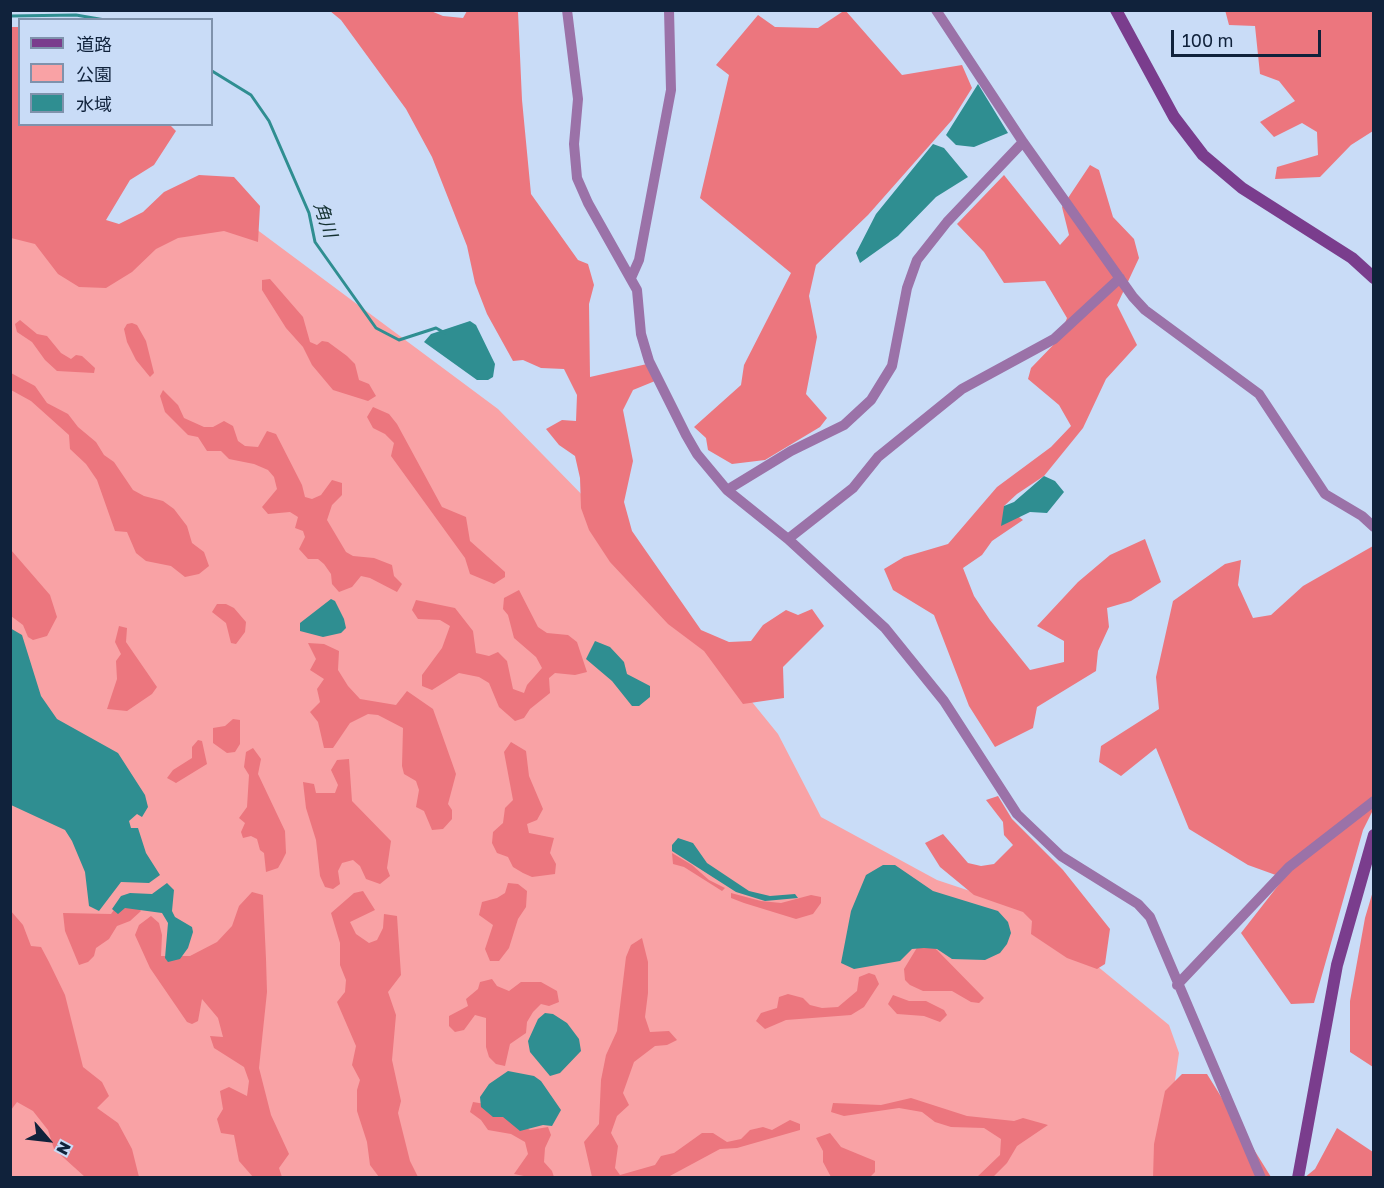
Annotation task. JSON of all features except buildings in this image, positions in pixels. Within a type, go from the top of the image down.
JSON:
[{"type":"street","points":[[567,10],[578,99],[574,144],[577,178],[588,203],[632,278],[639,300],[641,334],[649,361],[692,444],[727,490],[788,539],[885,628],[922,670],[1017,814],[1061,856],[1131,899],[1146,912],[1261,1178]]},
{"type":"street","points":[[632,278],[639,260],[671,90],[669,10]]},
{"type":"street","points":[[936,10],[1023,142],[1145,310],[1259,394],[1325,494],[1362,516],[1374,527]]},
{"type":"street","points":[[1116,10],[1174,117],[1203,155],[1242,188],[1336,246],[1374,278]]},
{"type":"street","points":[[727,490],[791,451],[844,424],[871,400],[892,366],[908,288],[917,260],[941,229],[1023,142]]},
{"type":"street","points":[[788,539],[853,488],[878,457],[962,389],[1054,339],[1120,278]]},
{"type":"street","points":[[1178,984],[1289,867],[1374,801]]},
{"type":"street","points":[[1298,1178],[1336,965],[1374,835]]},
{"type":"green space","points":[[10,219],[90,242],[248,223],[498,409],[593,506],[778,734],[821,817],[937,880],[1030,911],[1169,1025],[1179,1053],[1161,1177],[11,1177]]},
{"type":"shaded area","points":[[508,10],[518,12],[522,100],[531,194],[578,260],[588,264],[594,285],[589,304],[590,377],[647,364],[655,381],[633,390],[623,410],[633,461],[624,502],[632,531],[701,630],[729,642],[751,641],[763,625],[786,610],[798,615],[812,609],[824,626],[783,667],[784,698],[743,704],[704,651],[668,624],[610,562],[589,530],[581,508],[580,478],[575,456],[559,445],[546,429],[562,420],[576,421],[577,395],[564,369],[541,368],[523,360],[513,361],[487,314],[475,283],[467,246],[432,157],[406,109],[341,20],[330,11],[431,11],[443,16],[463,18],[467,11]]},
{"type":"shaded area","points":[[845,10],[902,75],[962,65],[972,88],[952,120],[868,215],[816,265],[809,296],[817,337],[806,394],[827,418],[820,427],[765,460],[732,464],[708,450],[706,438],[694,427],[741,385],[744,365],[791,273],[700,198],[729,75],[716,65],[758,15],[775,27],[818,28]]},
{"type":"shaded area","points":[[1225,10],[1373,11],[1373,131],[1351,145],[1320,177],[1275,179],[1277,167],[1318,155],[1317,132],[1302,123],[1274,137],[1260,122],[1295,101],[1279,81],[1260,74],[1255,26],[1229,25]]},
{"type":"shaded area","points":[[11,27],[18,27],[18,126],[171,126],[176,131],[154,165],[130,180],[106,220],[119,224],[143,212],[164,192],[199,175],[234,177],[260,206],[258,242],[224,231],[178,238],[156,249],[132,272],[106,288],[79,287],[58,274],[35,244],[11,238]]},
{"type":"shaded area","points":[[1090,165],[1099,170],[1113,217],[1134,239],[1139,258],[1117,305],[1137,345],[1106,379],[1083,428],[1044,476],[1004,506],[1023,520],[992,541],[982,555],[963,568],[974,596],[1030,670],[1064,662],[1064,641],[1037,626],[1078,582],[1110,555],[1145,539],[1161,582],[1131,601],[1107,608],[1109,627],[1098,651],[1096,671],[1037,707],[1033,728],[995,747],[969,706],[934,615],[893,590],[884,569],[904,557],[948,544],[997,487],[1051,447],[1071,426],[1059,405],[1028,379],[1031,368],[1059,339],[1067,318],[1045,281],[1004,283],[984,252],[957,224],[1004,175],[1060,245],[1069,235],[1062,207]]},
{"type":"shaded area","points":[[270,279],[303,317],[310,342],[317,345],[322,341],[328,342],[347,356],[355,364],[359,380],[369,384],[376,396],[368,401],[333,390],[312,365],[303,347],[286,328],[262,290],[262,280]]},
{"type":"shaded area","points":[[20,320],[37,334],[47,336],[61,353],[71,359],[76,355],[82,356],[95,368],[94,373],[57,371],[45,360],[32,342],[17,332],[15,324]]},
{"type":"shaded area","points":[[127,324],[137,325],[146,341],[154,373],[150,377],[136,360],[127,342],[124,329]]},
{"type":"shaded area","points":[[11,373],[35,386],[47,403],[68,414],[78,427],[96,442],[104,455],[114,462],[133,490],[144,496],[163,501],[174,509],[187,526],[192,543],[204,552],[209,566],[199,574],[185,577],[171,566],[146,561],[136,553],[127,532],[115,531],[97,480],[86,464],[70,449],[69,435],[31,401],[11,390]]},
{"type":"shaded area","points":[[163,390],[178,405],[184,418],[204,427],[213,427],[224,421],[233,426],[238,441],[245,446],[258,447],[267,431],[276,434],[302,485],[305,497],[312,499],[321,495],[332,480],[342,483],[342,495],[332,505],[327,520],[346,552],[353,556],[374,558],[392,565],[394,576],[402,584],[397,592],[370,578],[361,576],[352,587],[339,592],[332,584],[331,574],[324,564],[318,559],[308,559],[299,549],[305,537],[303,531],[295,528],[298,517],[290,512],[268,514],[262,507],[277,489],[274,477],[268,470],[254,464],[229,459],[221,451],[207,451],[198,437],[188,435],[165,412],[160,396]]},
{"type":"shaded area","points":[[373,407],[389,414],[397,424],[442,507],[466,517],[470,541],[505,572],[505,577],[494,584],[470,574],[465,558],[391,456],[394,443],[385,434],[373,428],[367,417]]},
{"type":"shaded area","points":[[1373,546],[1373,810],[1363,830],[1314,1003],[1291,1004],[1241,933],[1284,878],[1248,865],[1189,829],[1156,748],[1121,776],[1099,762],[1101,746],[1159,709],[1156,677],[1173,601],[1225,564],[1241,560],[1238,585],[1253,618],[1271,615],[1303,586]]},
{"type":"shaded area","points":[[11,550],[50,595],[57,617],[47,636],[33,640],[28,637],[23,625],[11,616]]},
{"type":"shaded area","points":[[519,590],[538,627],[547,633],[568,635],[577,642],[587,672],[575,675],[555,673],[549,678],[550,693],[530,709],[524,718],[515,721],[499,707],[489,683],[479,677],[459,673],[432,690],[422,686],[422,675],[442,648],[450,626],[440,620],[418,619],[412,610],[416,600],[455,608],[473,631],[476,653],[489,656],[498,652],[507,661],[513,689],[524,693],[527,685],[542,668],[536,657],[514,638],[508,615],[503,609],[504,598]]},
{"type":"shaded area","points":[[217,604],[226,604],[234,608],[246,622],[245,632],[236,644],[231,643],[226,623],[212,612]]},
{"type":"shaded area","points":[[119,626],[127,628],[126,642],[157,687],[152,694],[127,711],[107,709],[117,679],[116,661],[121,654],[115,642]]},
{"type":"shaded area","points":[[308,643],[324,644],[339,651],[338,670],[360,699],[396,705],[407,691],[433,709],[456,774],[448,804],[452,810],[452,819],[443,829],[432,830],[424,811],[416,807],[419,790],[416,781],[404,774],[402,766],[403,728],[378,715],[368,714],[350,723],[333,748],[324,748],[318,722],[310,712],[320,702],[317,689],[324,679],[310,670],[316,659]]},
{"type":"shaded area","points":[[233,719],[240,720],[240,744],[235,752],[227,753],[213,743],[213,728],[225,726]]},
{"type":"shaded area","points":[[198,740],[202,741],[207,764],[176,783],[167,778],[173,770],[192,758],[192,747]]},
{"type":"shaded area","points":[[511,742],[526,751],[529,776],[543,809],[537,820],[527,824],[529,833],[554,838],[550,853],[556,864],[555,874],[532,877],[523,873],[513,867],[508,857],[497,853],[492,843],[493,832],[503,823],[505,808],[513,800],[504,752]]},
{"type":"shaded area","points":[[253,748],[261,759],[258,774],[285,831],[286,853],[278,868],[266,872],[264,853],[260,850],[257,839],[251,836],[243,838],[241,832],[245,823],[239,818],[247,807],[249,775],[244,767],[246,752]]},
{"type":"shaded area","points":[[349,759],[352,801],[391,841],[387,868],[390,876],[380,884],[366,879],[360,866],[353,860],[342,863],[338,871],[340,884],[333,889],[325,887],[320,876],[316,840],[306,808],[303,782],[314,784],[316,793],[335,793],[338,785],[331,770],[337,760]]},
{"type":"shaded area","points":[[998,796],[1012,819],[1063,870],[1110,929],[1105,964],[1097,969],[1067,958],[1031,934],[1032,921],[1023,912],[974,895],[940,867],[925,843],[943,834],[968,863],[981,866],[994,864],[1013,845],[1004,835],[1003,822],[986,800]]},
{"type":"shaded area","points":[[672,853],[692,865],[709,880],[725,888],[722,891],[684,867],[673,864]]},
{"type":"shaded area","points":[[508,883],[518,884],[527,891],[526,907],[518,919],[509,948],[499,961],[490,961],[485,949],[493,925],[479,915],[482,902],[505,893]]},
{"type":"shaded area","points":[[363,891],[375,910],[350,922],[356,934],[369,943],[377,940],[383,928],[384,914],[397,916],[401,975],[388,992],[396,1015],[392,1060],[401,1101],[398,1113],[410,1161],[418,1177],[379,1177],[370,1165],[367,1142],[357,1111],[357,1090],[360,1080],[352,1065],[356,1046],[337,1002],[345,992],[346,980],[340,965],[340,943],[331,913],[354,893]]},
{"type":"shaded area","points":[[1373,891],[1373,1067],[1350,1052],[1350,1001],[1365,918]]},
{"type":"shaded area","points":[[252,892],[263,895],[266,959],[267,992],[259,1068],[271,1115],[289,1154],[279,1168],[282,1177],[253,1177],[239,1161],[234,1135],[221,1133],[217,1119],[223,1109],[220,1091],[229,1087],[247,1096],[249,1081],[244,1067],[214,1048],[210,1036],[223,1037],[218,1018],[202,999],[198,1021],[192,1024],[187,1022],[150,968],[135,935],[139,925],[151,916],[159,923],[162,935],[161,956],[190,956],[217,942],[232,926],[239,906]]},
{"type":"shaded area","points":[[731,893],[761,901],[781,903],[811,895],[821,897],[821,903],[813,914],[796,919],[731,898]]},
{"type":"shaded area","points":[[119,903],[136,905],[141,911],[130,921],[117,926],[109,939],[96,948],[94,956],[88,962],[79,965],[65,931],[63,913],[111,914]]},
{"type":"shaded area","points":[[10,910],[23,925],[31,946],[41,947],[65,995],[83,1067],[102,1082],[109,1096],[97,1108],[118,1123],[132,1149],[139,1177],[85,1177],[54,1149],[48,1130],[33,1111],[17,1102],[11,1110]]},
{"type":"shaded area","points":[[642,938],[648,962],[645,1017],[650,1032],[669,1031],[677,1040],[667,1045],[655,1046],[634,1062],[623,1093],[629,1105],[617,1116],[611,1133],[618,1146],[615,1168],[620,1175],[655,1165],[661,1156],[674,1153],[702,1133],[713,1133],[727,1142],[741,1139],[750,1130],[763,1127],[772,1130],[790,1120],[800,1124],[800,1130],[737,1148],[720,1149],[668,1177],[592,1177],[584,1142],[599,1124],[601,1080],[606,1055],[617,1031],[626,957],[631,945]]},
{"type":"shaded area","points":[[918,946],[934,947],[984,998],[979,1003],[971,1002],[952,991],[923,991],[910,985],[905,980],[904,969]]},
{"type":"shaded area","points":[[869,973],[875,975],[879,984],[864,1007],[851,1015],[786,1020],[765,1029],[756,1021],[761,1013],[777,1008],[779,997],[788,994],[803,998],[810,1005],[822,1008],[838,1007],[857,991],[859,977]]},
{"type":"shaded area","points":[[492,979],[497,986],[509,991],[521,982],[541,982],[557,991],[559,1002],[549,1006],[541,1004],[533,1012],[527,1022],[526,1033],[510,1044],[505,1066],[496,1064],[489,1057],[486,1047],[486,1018],[475,1015],[464,1030],[455,1032],[449,1026],[449,1016],[468,1006],[466,999],[478,989],[480,982]]},
{"type":"shaded area","points":[[893,995],[909,1001],[926,1001],[944,1010],[947,1015],[940,1022],[924,1016],[897,1014],[888,1004]]},
{"type":"shaded area","points":[[1182,1074],[1207,1074],[1271,1177],[1153,1178],[1154,1144],[1165,1091]]},
{"type":"shaded area","points":[[911,1098],[967,1116],[1014,1121],[1023,1118],[1048,1125],[1017,1146],[1007,1163],[993,1177],[977,1177],[1000,1155],[1001,1139],[984,1128],[951,1127],[935,1122],[922,1112],[899,1108],[844,1116],[831,1112],[833,1103],[881,1105]]},
{"type":"shaded area","points":[[473,1102],[485,1104],[530,1130],[548,1127],[551,1135],[545,1148],[544,1162],[554,1177],[529,1177],[514,1174],[528,1154],[525,1142],[511,1134],[488,1130],[481,1120],[470,1112]]},
{"type":"shaded area","points":[[1337,1128],[1373,1152],[1373,1177],[1304,1178],[1315,1169]]},
{"type":"shaded area","points":[[830,1133],[841,1147],[875,1161],[875,1172],[870,1177],[831,1177],[823,1162],[823,1151],[816,1138]]},
{"type":"water","points":[[978,84],[1008,133],[974,147],[956,145],[946,135]]},
{"type":"water","points":[[933,144],[944,148],[968,177],[936,197],[898,236],[860,263],[856,253],[876,214]]},
{"type":"water","points":[[470,321],[476,325],[495,364],[493,377],[488,380],[477,380],[424,342],[431,334]]},
{"type":"water","points":[[1044,476],[1055,481],[1064,492],[1047,513],[1030,512],[1001,526],[1004,506],[1014,502]]},
{"type":"water","points":[[331,599],[335,601],[346,628],[341,633],[323,637],[300,631],[300,623]]},
{"type":"water","points":[[10,628],[22,635],[41,696],[57,719],[118,753],[145,795],[148,807],[142,817],[137,814],[129,821],[131,828],[138,828],[146,853],[160,875],[149,883],[121,882],[99,911],[89,906],[85,872],[65,830],[11,805]]},
{"type":"water","points":[[595,641],[610,647],[624,662],[627,674],[650,686],[650,697],[639,706],[632,706],[612,681],[586,659]]},
{"type":"water","points":[[678,838],[693,843],[707,863],[749,891],[770,896],[795,894],[798,898],[765,901],[736,892],[672,851],[672,845]]},
{"type":"water","points":[[883,865],[895,865],[933,891],[998,911],[1008,922],[1011,933],[1007,944],[1000,953],[985,960],[952,959],[937,949],[924,948],[912,949],[900,961],[854,969],[841,963],[851,911],[866,875]]},
{"type":"water","points":[[167,883],[174,890],[172,911],[175,917],[192,927],[193,932],[188,948],[180,959],[168,962],[165,958],[168,923],[162,913],[125,908],[118,914],[112,909],[121,896],[130,893],[152,894]]},
{"type":"water","points":[[545,1013],[553,1014],[567,1023],[579,1039],[581,1051],[560,1073],[550,1076],[530,1052],[528,1041],[538,1019]]},
{"type":"water","points":[[508,1071],[534,1076],[541,1081],[561,1110],[552,1126],[543,1125],[520,1131],[503,1117],[493,1117],[481,1107],[480,1097],[489,1084]]},
{"type":"waterway","name":"角川","points":[[10,16],[76,15],[93,18]]},
{"type":"waterway","name":"角川","points":[[213,72],[251,95],[269,121],[309,213],[315,242],[376,328],[399,340],[436,328],[445,333]]}]
